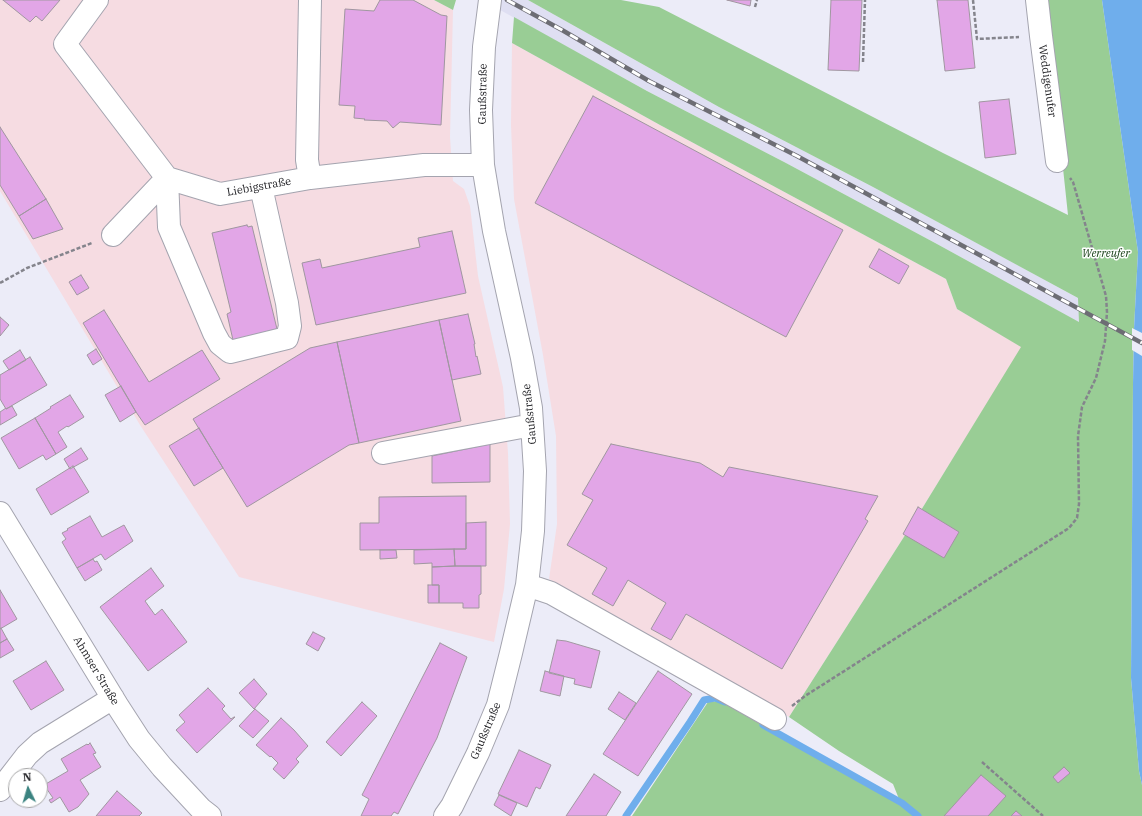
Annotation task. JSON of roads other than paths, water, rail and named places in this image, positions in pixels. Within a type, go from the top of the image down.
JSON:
[{"type":"street","points":[[97,0],[65,44],[167,178],[169,227],[214,333],[220,344],[230,352],[287,338],[290,326],[287,303],[261,187]]},
{"type":"street","points":[[310,0],[307,160],[310,178]]},
{"type":"street","name":"Gaußstraße","points":[[445,816],[452,806],[478,753],[498,705],[527,585],[533,523],[535,471],[531,408],[522,358],[494,231],[483,165],[481,110],[484,47],[490,0]]},
{"type":"street","name":"Weddigenufer","points":[[1037,0],[1040,36],[1057,161]]},
{"type":"street","name":"Liebigstraße","points":[[167,178],[220,194],[310,178],[424,165],[483,165]]},
{"type":"street","points":[[113,235],[167,178]]},
{"type":"street","points":[[383,453],[532,425]]},
{"type":"street","name":"Ahmser Straße","points":[[0,513],[112,698],[139,739],[162,767],[201,809],[210,816]]},
{"type":"street","points":[[527,585],[551,593],[775,719]]},
{"type":"street","points":[[0,790],[26,755],[40,743],[112,698]]},
{"type":"water","points":[[1102,0],[1142,0],[1142,785],[1139,771],[1131,678],[1133,383],[1138,252]]},
{"type":"waterway","points":[[626,816],[704,700],[715,698],[725,702]]},
{"type":"waterway","points":[[763,725],[902,803],[918,816]]},
{"type":"railway","points":[[507,0],[649,81],[797,156],[1142,343]]},
{"type":"park label","name":"Werreufer","points":[[1106,254]]}]
